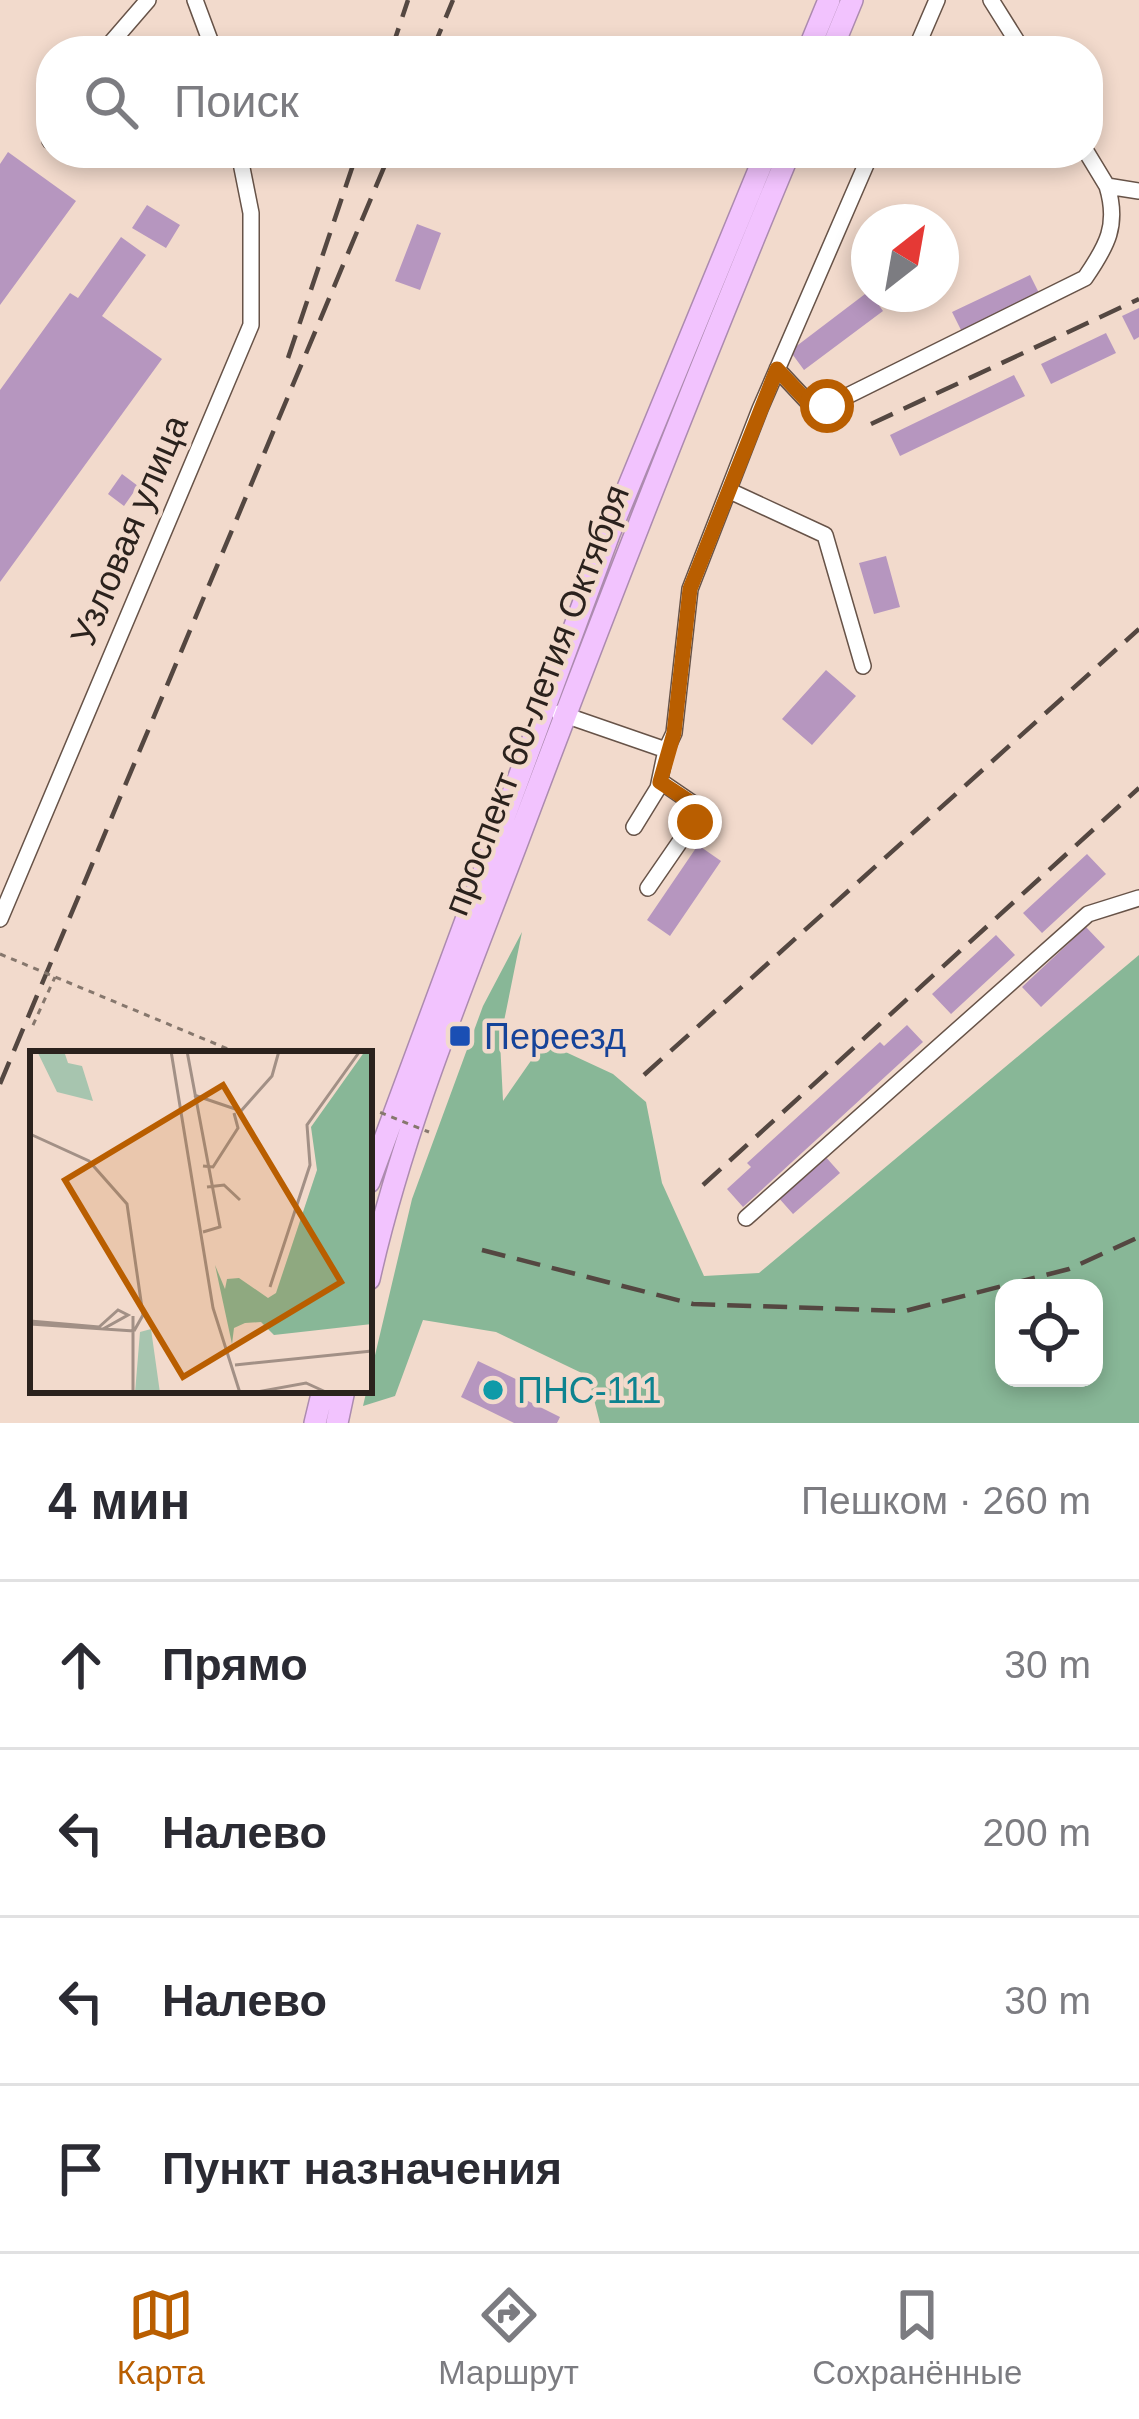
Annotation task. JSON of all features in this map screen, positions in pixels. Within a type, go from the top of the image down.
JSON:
[{"type":"highway","points":[[814,36],[829,0]]},
{"type":"highway","points":[[837,36],[852,0]]},
{"type":"highway","name":"проспект 60-летия Октября","points":[[372,1267],[398,1160],[555,711],[609,534],[760,168]]},
{"type":"highway","name":"проспект 60-летия Октября","points":[[372,1174],[555,711],[783,168]]},
{"type":"highway","points":[[315,1423],[321,1393]]},
{"type":"highway","points":[[337,1423],[343,1393]]},
{"type":"street","points":[[117,36],[148,0]]},
{"type":"street","points":[[195,0],[208,36]]},
{"type":"street","points":[[921,36],[937,0]]},
{"type":"street","points":[[991,0],[1013,36]]},
{"type":"street","name":"Узловая улица","points":[[0,919],[251,325],[250,213],[242,168]]},
{"type":"street","points":[[634,827],[660,782],[674,733],[690,589],[777,369],[864,168]]},
{"type":"street","points":[[777,369],[806,400],[827,406],[1085,278],[1107,247],[1116,214],[1096,168]]},
{"type":"street","points":[[1107,186],[1139,191]]},
{"type":"street","points":[[730,491],[825,535],[863,666]]},
{"type":"street","points":[[555,711],[666,750]]},
{"type":"street","points":[[648,888],[699,814],[698,807],[660,782]]},
{"type":"street","points":[[746,1218],[1088,914],[1139,898]]},
{"type":"path","points":[[0,954],[233,1051]]},
{"type":"path","points":[[33,1025],[55,977]]},
{"type":"path","points":[[372,1109],[429,1132]]},
{"type":"green space","points":[[522,932],[500,1041],[503,1101],[544,1042],[613,1074],[646,1102],[662,1183],[704,1276],[759,1273],[1139,955],[1139,1423],[600,1423],[588,1376],[496,1332],[423,1320],[395,1396],[363,1406],[366,1393],[372,1393],[372,1368],[412,1199],[483,1006]]},
{"type":"building","points":[[8,152],[76,201],[0,305],[0,164]]},
{"type":"building","points":[[147,205],[180,225],[166,248],[132,228]]},
{"type":"building","points":[[417,224],[441,233],[420,290],[395,281]]},
{"type":"building","points":[[121,237],[146,255],[102,316],[162,359],[0,582],[0,390],[70,293],[78,298]]},
{"type":"building","points":[[1030,275],[1040,295],[962,332],[952,312]]},
{"type":"building","points":[[851,305],[851,312],[882,312],[804,370],[790,351]]},
{"type":"building","points":[[1139,308],[1139,337],[1134,340],[1122,316]]},
{"type":"building","points":[[1106,333],[1116,353],[1051,384],[1041,364]]},
{"type":"building","points":[[1014,375],[1025,396],[900,456],[890,435]]},
{"type":"building","points":[[122,474],[138,486],[124,506],[108,494]]},
{"type":"building","points":[[886,556],[900,607],[874,614],[859,563]]},
{"type":"building","points":[[826,670],[856,696],[812,745],[782,719]]},
{"type":"building","points":[[698,845],[721,861],[670,936],[647,920]]},
{"type":"building","points":[[1087,854],[1106,874],[1042,933],[1023,913]]},
{"type":"building","points":[[1086,927],[1105,947],[1041,1007],[1022,987]]},
{"type":"building","points":[[996,935],[1015,955],[951,1014],[932,994]]},
{"type":"building","points":[[907,1025],[923,1042],[743,1207],[727,1189],[751,1167],[747,1163],[880,1042],[884,1046]]},
{"type":"building","points":[[824,1155],[840,1173],[793,1214],[777,1196]]},
{"type":"building","name":"ПНС-111","points":[[478,1361],[524,1383],[518,1396],[560,1417],[557,1423],[514,1423],[461,1397]]},
{"type":"railway","points":[[396,36],[408,0]]},
{"type":"railway","points":[[438,36],[453,0]]},
{"type":"railway","points":[[288,358],[352,168]]},
{"type":"railway","points":[[0,1084],[384,168]]},
{"type":"railway","points":[[871,424],[1139,299]]},
{"type":"railway","points":[[644,1075],[1139,629]]},
{"type":"railway","points":[[703,1185],[1139,788]]},
{"type":"railway","points":[[482,1250],[693,1304],[905,1311],[1069,1269],[1139,1237]]},
{"type":"place","name":"Переезд","points":[[460,1036]]},
{"type":"place","name":"ПНС-111","points":[[493,1390]]},
{"type":"route","points":[[695,822],[698,807],[660,782],[662,761],[674,733],[690,589],[777,369],[806,400],[827,406]]}]
